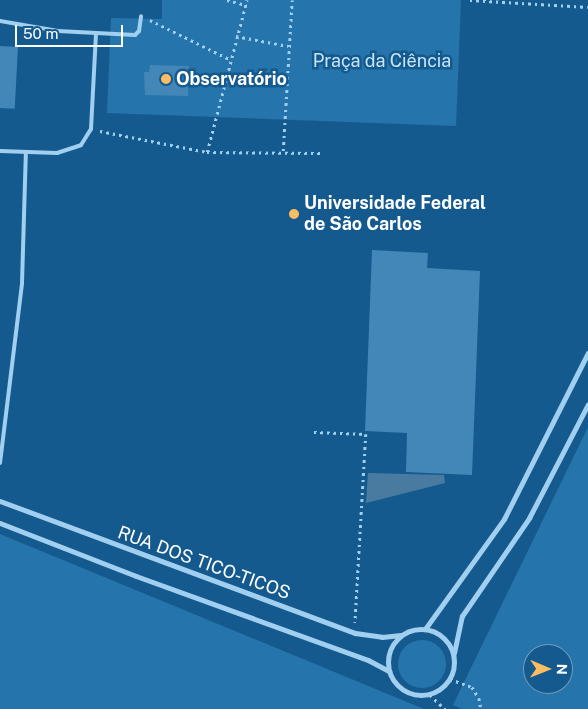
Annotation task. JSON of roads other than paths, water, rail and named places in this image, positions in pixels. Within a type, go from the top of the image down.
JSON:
[{"type":"street","points":[[426,629],[504,519],[588,353]]},
{"type":"street","points":[[454,653],[448,642],[438,633],[426,629],[401,636],[392,646],[388,658],[389,671],[395,683],[405,691],[417,696],[430,695],[450,679],[462,616],[529,518],[588,404]]},
{"type":"street","name":"RUA DOS TICO-TICOS","points":[[0,501],[355,633],[401,636]]},
{"type":"street","name":"RUA DOS TICO-TICOS","points":[[0,523],[136,576],[368,660],[389,671]]},
{"type":"lane","points":[[0,21],[58,31],[135,35],[139,31],[142,16]]},
{"type":"lane","points":[[0,151],[57,153],[76,149],[91,129],[96,34]]},
{"type":"lane","points":[[0,463],[22,283],[26,152]]},
{"type":"place","name":"Observatório","points":[[166,79]]},
{"type":"place","name":"Universidade Federal de São Carlos","points":[[294,214]]},
{"type":"park label","name":"Praça da Ciência","points":[[382,61]]}]
